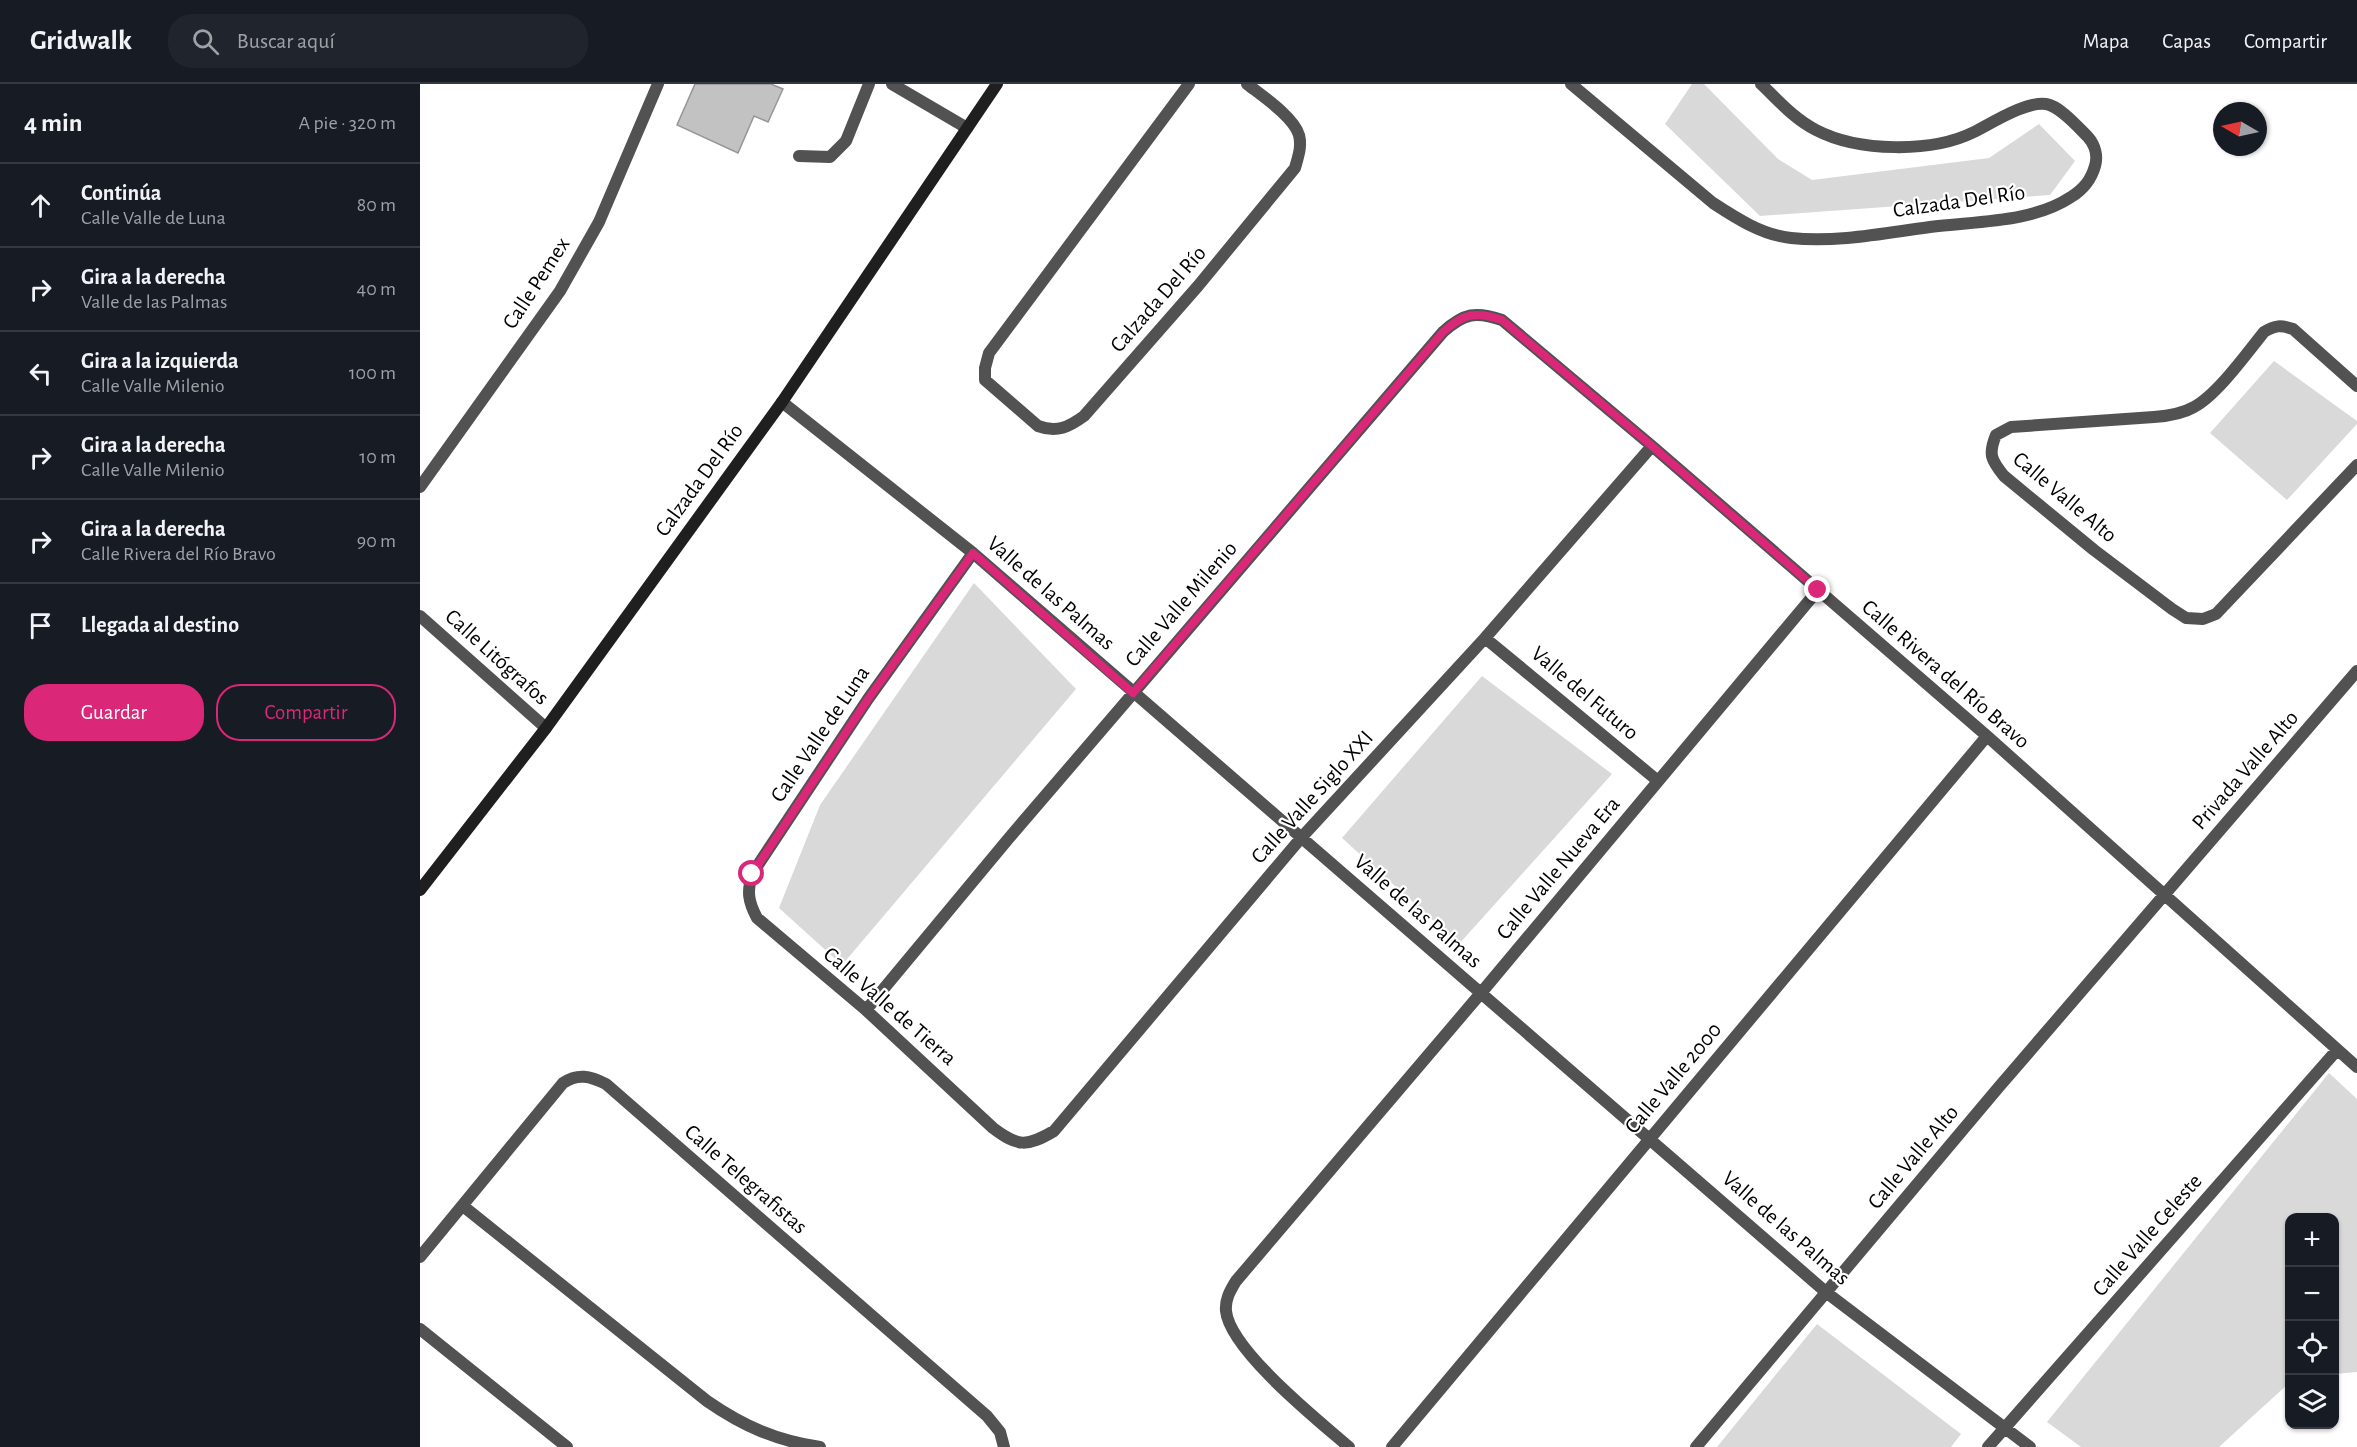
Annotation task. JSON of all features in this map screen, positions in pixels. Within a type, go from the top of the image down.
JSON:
[{"type":"street","name":"Calle Pemex","points":[[420,488],[560,291],[599,222],[658,84]]},
{"type":"street","points":[[799,156],[830,157],[846,141],[869,84]]},
{"type":"street","points":[[892,84],[967,128]]},
{"type":"street","name":"Calzada Del Río","points":[[420,890],[546,728],[782,402],[997,84]]},
{"type":"street","name":"Calzada Del Río","points":[[1189,84],[989,352],[985,380],[1038,426],[1049,430],[1061,429],[1070,426],[1084,416],[1198,286],[1295,168],[1300,151],[1299,134],[1291,122],[1247,84]]},
{"type":"street","name":"Calzada Del Río","points":[[1571,84],[1713,203],[1734,217],[1762,230],[1789,238],[1860,236],[2017,217],[2050,207],[2071,197],[2091,181],[2097,162],[2096,150],[2090,139],[2059,111],[2047,104],[2022,109],[1955,139],[1936,144],[1881,147],[1843,141],[1816,130],[1796,118],[1761,84]]},
{"type":"street","name":"Calle Valle Milenio","points":[[866,1010],[1133,693],[1443,332],[1455,321],[1469,315],[1486,315],[1502,320]]},
{"type":"street","name":"Calle Rivera del Río Bravo","points":[[1502,320],[1652,446],[1987,736],[2164,897],[2357,1067]]},
{"type":"street","name":"Calle Valle Alto","points":[[2357,386],[2293,329],[2282,326],[2272,327],[2264,332],[2212,393],[2196,407],[2175,415],[2011,427],[1996,435],[1990,449],[1994,464],[2004,476],[2094,550],[2186,618],[2203,620],[2216,614],[2357,465]]},
{"type":"street","name":"Valle de las Palmas","points":[[782,402],[973,553],[1827,1293],[2030,1447]]},
{"type":"street","name":"Calle Valle Siglo XXI","points":[[993,1128],[1005,1137],[1024,1143],[1031,1143],[1054,1131],[1301,838],[1485,638],[1652,446]]},
{"type":"street","name":"Calle Valle de Luna","points":[[757,918],[749,904],[748,891],[752,874],[868,699],[973,553]]},
{"type":"street","name":"Calle Valle Nueva Era","points":[[1349,1447],[1292,1398],[1239,1341],[1230,1326],[1226,1312],[1227,1297],[1236,1281],[1481,993],[1818,590]]},
{"type":"street","name":"Calle Litógrafos","points":[[420,616],[546,728]]},
{"type":"street","name":"Valle del Futuro","points":[[1485,638],[1658,781]]},
{"type":"street","name":"Privada Valle Alto","points":[[2164,897],[2357,670]]},
{"type":"street","name":"Calle Valle 2000","points":[[1392,1447],[1987,736]]},
{"type":"street","name":"Calle Valle Alto","points":[[1696,1447],[1998,1088],[2164,897]]},
{"type":"street","name":"Calle Valle de Tierra","points":[[757,918],[866,1010],[993,1128]]},
{"type":"street","name":"Calle Valle Celeste","points":[[1989,1447],[2337,1050]]},
{"type":"street","name":"Calle Telegrafistas","points":[[420,1257],[562,1083],[572,1077],[594,1078],[606,1084],[987,1416],[1000,1432],[1004,1447]]},
{"type":"street","points":[[463,1206],[735,1421],[767,1435],[820,1447]]},
{"type":"street","points":[[420,1329],[567,1447]]},
{"type":"shaded area","points":[[1692,84],[1704,84],[1778,159],[1812,180],[1989,158],[2039,124],[2075,161],[2050,195],[1760,216],[1665,124]]},
{"type":"shaded area","points":[[2274,361],[2357,421],[2357,424],[2287,500],[2210,433]]},
{"type":"shaded area","points":[[974,583],[1076,689],[842,965],[779,908],[820,805]]},
{"type":"shaded area","points":[[1482,676],[1612,774],[1459,944],[1342,838]]},
{"type":"shaded area","points":[[2329,1073],[2357,1099],[2357,1372],[2339,1374],[2339,1213],[2285,1213],[2285,1387],[2219,1447],[2081,1447],[2047,1422]]},
{"type":"shaded area","points":[[1817,1324],[1961,1434],[1951,1447],[1717,1447]]},
{"type":"building","points":[[695,84],[771,84],[783,89],[768,122],[754,116],[738,153],[677,125]]},
{"type":"route","points":[[752,874],[868,699],[973,553],[1133,693],[1443,332],[1455,321],[1469,315],[1486,315],[1502,320],[1818,590]]}]
